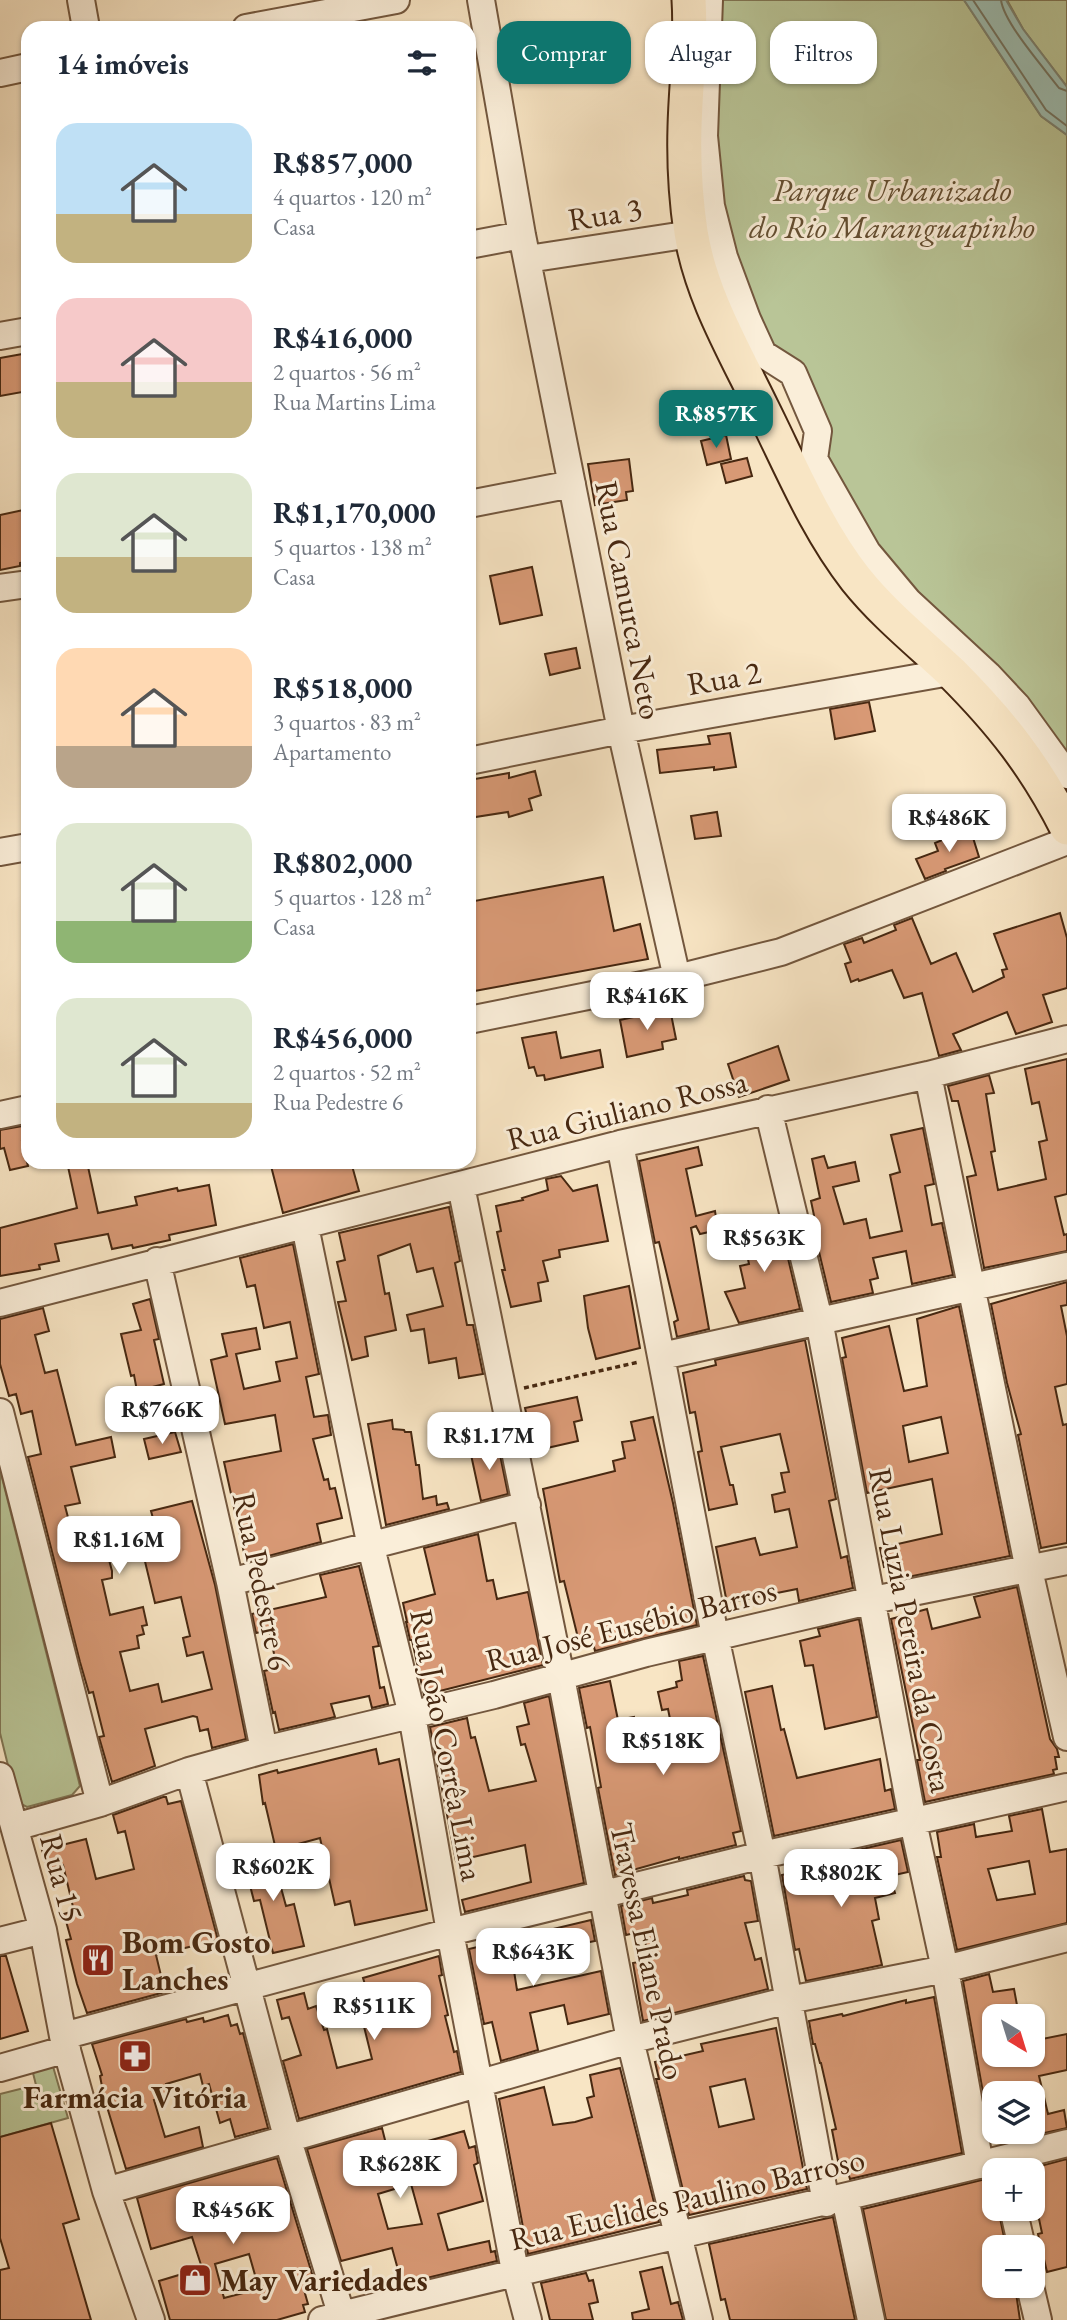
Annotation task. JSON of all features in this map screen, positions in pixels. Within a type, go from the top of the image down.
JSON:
[{"type":"main road","points":[[689,0],[691,32],[684,128],[691,234],[719,320],[824,532],[857,580],[883,610],[950,672],[1015,741],[1049,793],[1067,828]]},
{"type":"street","points":[[81,0],[85,21]]},
{"type":"street","points":[[284,21],[396,0]]},
{"type":"street","name":"Rua Camurca Neto","points":[[481,0],[525,247],[621,730],[677,978]]},
{"type":"street","points":[[709,0],[704,136],[710,206],[724,257],[763,354],[793,373],[818,431],[814,459],[867,552],[908,601],[988,675],[1017,706],[1067,775]]},
{"type":"street","points":[[0,73],[21,68]]},
{"type":"street","name":"Rua 3","points":[[476,245],[525,247],[691,234]]},
{"type":"street","points":[[0,336],[21,332]]},
{"type":"street","points":[[476,503],[572,484]]},
{"type":"street","points":[[0,588],[21,585]]},
{"type":"street","name":"Rua 2","points":[[476,760],[621,730],[950,672]]},
{"type":"street","points":[[476,1019],[677,978],[781,952],[1067,841]]},
{"type":"street","points":[[0,852],[21,848]]},
{"type":"street","name":"Rua Giuliano Rossa","points":[[0,1303],[620,1144],[928,1075],[1067,1039]]},
{"type":"street","points":[[928,1075],[1029,1570],[1067,1737]]},
{"type":"street","name":"Rua Luzia Pereira da Costa","points":[[768,1109],[818,1320],[913,1822],[945,1969],[994,2158]]},
{"type":"street","points":[[0,1115],[21,1110]]},
{"type":"street","points":[[620,1144],[789,2000],[835,2200],[872,2320]]},
{"type":"street","name":"Travessa Eliane Prado","points":[[461,1186],[561,1677],[630,2040],[699,2320]]},
{"type":"street","name":"Rua João Corrêa Lima","points":[[305,1226],[371,1547],[412,1715],[450,1932],[527,2320]]},
{"type":"street","name":"Rua Pedestre 6","points":[[156,1261],[230,1582],[264,1750]]},
{"type":"street","points":[[662,1356],[1067,1266]]},
{"type":"street","name":"Rua 15","points":[[0,1412],[100,1803]]},
{"type":"street","points":[[230,1582],[527,1506]]},
{"type":"street","name":"Rua José Eusébio Barros","points":[[15,1827],[100,1803],[189,1771],[264,1750],[412,1715],[715,1636],[873,1600],[1067,1561]]},
{"type":"street","points":[[189,1771],[336,2318]]},
{"type":"street","name":"Rua 15","points":[[0,1776],[43,1930],[65,2043],[106,2191],[151,2320]]},
{"type":"street","points":[[0,2068],[65,2043],[246,1987],[450,1932],[762,1855],[1067,1787]]},
{"type":"street","points":[[0,1941],[43,1930]]},
{"type":"street","points":[[106,2191],[630,2040],[789,2000],[945,1969],[1067,1938]]},
{"type":"street","name":"Rua Euclides Paulino Barroso","points":[[1019,2158],[1067,2143]]},
{"type":"street","name":"Rua Euclides Paulino Barroso","points":[[336,2318],[516,2271],[982,2168]]},
{"type":"street","points":[[1033,2298],[1038,2320]]},
{"type":"path","points":[[502,1393],[662,1356]]},
{"type":"green space","name":"Parque Urbanizado do Rio Maranguapinho","points":[[709,0],[964,0],[1041,116],[1067,135],[1067,775],[841,509],[818,431],[763,354],[724,257],[714,84],[756,84],[756,21],[710,21]]},
{"type":"green space","name":"Parque Urbanizado do Rio Maranguapinho","points":[[1007,0],[1067,0],[1067,87],[1023,29]]},
{"type":"green space","points":[[0,1470],[80,1786],[72,1795],[27,1807],[17,1802],[0,1733]]},
{"type":"green space","points":[[52,2063],[68,2118],[0,2137],[0,2094],[36,2085],[32,2069]]},
{"type":"water","points":[[964,0],[1006,0],[1023,29],[1067,87],[1067,135],[1041,116]]},
{"type":"building","points":[[21,354],[21,392],[0,396],[0,358]]},
{"type":"building","points":[[726,435],[731,459],[707,465],[701,441]]},
{"type":"building","points":[[747,458],[752,476],[726,483],[721,464]]},
{"type":"building","points":[[629,459],[633,491],[626,492],[627,500],[595,505],[588,464]]},
{"type":"building","points":[[21,510],[20,566],[0,570],[0,515]]},
{"type":"building","points":[[532,567],[542,615],[500,624],[490,576]]},
{"type":"building","points":[[576,648],[580,668],[550,675],[545,654]]},
{"type":"building","points":[[869,702],[875,731],[835,739],[830,709]]},
{"type":"building","points":[[730,733],[736,767],[660,773],[657,750],[710,744],[708,736]]},
{"type":"building","points":[[535,771],[541,795],[529,799],[532,810],[509,817],[508,812],[476,817],[476,779],[509,773],[509,778]]},
{"type":"building","points":[[717,812],[721,836],[695,839],[691,816]]},
{"type":"building","points":[[970,828],[979,857],[925,879],[916,859],[938,851],[935,843]]},
{"type":"building","points":[[603,877],[614,931],[640,924],[648,959],[476,991],[476,901]]},
{"type":"building","points":[[1060,913],[1067,938],[1067,988],[1043,995],[1052,1022],[1016,1034],[1007,1012],[953,1034],[961,1050],[939,1056],[922,993],[904,998],[892,970],[851,982],[845,964],[851,962],[844,944],[862,938],[864,943],[896,930],[894,925],[912,918],[931,964],[956,953],[973,992],[1004,977],[1002,970],[1007,969],[994,934]]},
{"type":"building","points":[[670,1009],[676,1039],[662,1042],[663,1049],[627,1057],[620,1020]]},
{"type":"building","points":[[556,1032],[561,1058],[600,1050],[603,1067],[545,1080],[544,1075],[537,1076],[534,1067],[529,1068],[522,1038]]},
{"type":"building","points":[[778,1046],[789,1080],[739,1097],[728,1064]]},
{"type":"building","points":[[1067,1059],[1067,1194],[1055,1197],[1064,1235],[1067,1234],[1067,1251],[984,1268],[967,1177],[976,1175],[958,1101],[952,1101],[948,1086],[989,1075],[994,1093],[986,1094],[995,1151],[991,1152],[998,1190],[1046,1179],[1039,1142],[1047,1140],[1039,1102],[1032,1104],[1025,1069]]},
{"type":"building","points":[[21,1126],[21,1168],[10,1170],[4,1148],[0,1149],[0,1130]]},
{"type":"building","points":[[923,1128],[934,1184],[925,1186],[932,1225],[942,1223],[953,1275],[912,1284],[906,1251],[873,1258],[878,1278],[870,1280],[873,1293],[831,1302],[814,1231],[817,1230],[811,1201],[820,1198],[812,1159],[824,1156],[828,1168],[855,1162],[859,1181],[833,1187],[844,1224],[866,1219],[870,1238],[902,1231],[890,1175],[900,1172],[891,1135]]},
{"type":"building","points":[[698,1147],[702,1165],[686,1169],[696,1216],[715,1211],[718,1230],[700,1234],[696,1226],[691,1228],[709,1329],[677,1337],[674,1322],[678,1320],[659,1242],[655,1243],[639,1161]]},
{"type":"building","points":[[69,1169],[89,1169],[98,1213],[137,1205],[135,1197],[177,1188],[178,1191],[209,1185],[216,1225],[169,1235],[170,1240],[133,1248],[132,1245],[112,1249],[108,1234],[55,1244],[59,1261],[39,1265],[40,1269],[0,1276],[0,1228],[77,1208]]},
{"type":"building","points":[[272,1169],[353,1169],[359,1191],[283,1213]]},
{"type":"building","points":[[561,1176],[573,1191],[597,1185],[608,1241],[559,1250],[560,1257],[543,1261],[548,1281],[538,1283],[541,1301],[511,1307],[502,1270],[505,1270],[497,1232],[501,1231],[496,1206],[523,1200],[522,1198],[548,1190],[546,1179]]},
{"type":"building","points":[[449,1207],[460,1261],[455,1263],[467,1325],[473,1325],[483,1374],[459,1378],[456,1358],[429,1363],[424,1329],[411,1331],[407,1315],[443,1306],[433,1268],[417,1272],[410,1244],[378,1256],[385,1294],[389,1293],[396,1330],[365,1337],[368,1356],[352,1360],[338,1302],[346,1301],[337,1262],[345,1260],[339,1233]]},
{"type":"building","points":[[778,1216],[800,1309],[739,1323],[725,1292],[745,1288],[740,1266],[749,1264],[741,1225]]},
{"type":"building","points":[[293,1244],[319,1374],[306,1377],[314,1417],[328,1415],[331,1435],[313,1439],[324,1480],[328,1479],[330,1489],[335,1488],[342,1518],[317,1524],[321,1542],[246,1562],[224,1462],[281,1451],[275,1415],[225,1424],[211,1360],[227,1356],[222,1334],[256,1328],[260,1349],[236,1354],[244,1389],[280,1381],[276,1362],[297,1358],[290,1322],[264,1328],[255,1285],[247,1287],[240,1258]]},
{"type":"building","points":[[1067,1282],[1067,1305],[1061,1306],[1067,1336],[1067,1384],[1055,1387],[1063,1425],[1067,1424],[1067,1543],[1041,1548],[1018,1435],[1021,1434],[1007,1383],[991,1304]]},
{"type":"building","points":[[629,1286],[640,1348],[596,1359],[584,1296]]},
{"type":"building","points":[[150,1299],[159,1339],[154,1340],[164,1384],[137,1391],[121,1334],[141,1330],[133,1304]]},
{"type":"building","points":[[959,1306],[1010,1556],[903,1578],[899,1563],[884,1567],[880,1548],[942,1534],[932,1479],[867,1493],[842,1358],[846,1357],[842,1338],[889,1326],[904,1391],[927,1386],[917,1319]],"holes":[[[941,1417],[948,1453],[909,1462],[903,1426]]]},
{"type":"building","points":[[43,1308],[49,1331],[35,1335],[45,1373],[57,1370],[76,1445],[111,1437],[115,1457],[71,1467],[80,1503],[65,1506],[75,1544],[103,1538],[112,1571],[112,1578],[102,1580],[110,1615],[143,1607],[147,1625],[142,1626],[144,1634],[137,1636],[139,1648],[120,1652],[130,1691],[158,1684],[162,1702],[212,1689],[203,1652],[187,1656],[183,1638],[190,1636],[181,1597],[155,1603],[142,1549],[156,1546],[155,1542],[159,1541],[151,1511],[192,1501],[215,1585],[246,1739],[212,1748],[208,1729],[200,1731],[197,1717],[193,1716],[145,1729],[155,1766],[112,1782],[99,1737],[104,1736],[93,1692],[89,1693],[80,1662],[28,1457],[41,1454],[32,1411],[21,1414],[16,1394],[9,1396],[0,1364],[0,1319]]},
{"type":"building","points":[[805,1340],[836,1499],[829,1501],[841,1558],[847,1556],[853,1588],[799,1601],[797,1589],[727,1603],[716,1547],[755,1538],[760,1555],[797,1547],[789,1509],[775,1512],[772,1495],[785,1492],[781,1473],[789,1472],[780,1434],[721,1447],[737,1504],[709,1510],[698,1452],[702,1451],[695,1412],[690,1413],[683,1373],[716,1365],[715,1360]]},
{"type":"building","points":[[577,1397],[582,1420],[574,1422],[578,1441],[547,1448],[543,1429],[530,1430],[525,1408]]},
{"type":"building","points":[[653,1417],[697,1625],[595,1651],[591,1635],[578,1638],[564,1581],[560,1582],[543,1489],[615,1471],[613,1461],[625,1458],[622,1442],[635,1440],[631,1422]]},
{"type":"building","points":[[392,1420],[393,1429],[411,1432],[423,1499],[436,1496],[437,1505],[447,1503],[449,1509],[386,1525],[368,1424]]},
{"type":"building","points":[[175,1432],[181,1452],[149,1459],[144,1439]]},
{"type":"building","points":[[498,1445],[508,1494],[481,1501],[470,1450]]},
{"type":"building","points":[[478,1534],[487,1581],[493,1580],[497,1599],[528,1592],[543,1665],[424,1695],[403,1603],[435,1594],[424,1548]]},
{"type":"building","points":[[359,1566],[379,1646],[373,1647],[380,1688],[384,1687],[388,1704],[372,1708],[369,1696],[331,1704],[335,1717],[279,1730],[264,1671],[277,1668],[269,1630],[256,1633],[252,1614],[326,1597],[320,1575]]},
{"type":"building","points":[[1017,1587],[1050,1739],[1059,1757],[1055,1757],[1057,1769],[1053,1770],[1054,1774],[925,1802],[917,1760],[920,1760],[891,1619],[927,1609],[932,1629],[980,1617],[974,1597]]},
{"type":"building","points":[[859,1619],[877,1717],[825,1729],[813,1665],[805,1666],[800,1641],[820,1636],[818,1629]]},
{"type":"building","points":[[703,1656],[741,1831],[733,1833],[736,1845],[615,1875],[598,1788],[601,1787],[590,1727],[587,1728],[579,1688],[610,1681],[618,1720],[634,1717],[645,1761],[677,1754],[668,1709],[662,1710],[658,1692],[677,1687],[676,1682],[682,1680],[679,1661]]},
{"type":"building","points":[[772,1686],[781,1730],[784,1729],[797,1778],[880,1759],[885,1791],[891,1789],[895,1809],[774,1836],[745,1692]]},
{"type":"building","points":[[549,1696],[584,1883],[465,1912],[462,1900],[531,1882],[525,1845],[456,1861],[430,1727],[467,1718],[471,1738],[475,1737],[489,1791],[536,1781],[525,1744],[521,1745],[517,1727],[529,1724],[524,1703]]},
{"type":"building","points":[[376,1749],[379,1764],[399,1759],[427,1910],[355,1925],[350,1901],[335,1905],[320,1838],[276,1850],[265,1803],[263,1804],[259,1775],[277,1770],[278,1773]]},
{"type":"building","points":[[166,1797],[168,1804],[181,1801],[218,1940],[156,1955],[165,1992],[87,2013],[66,1940],[71,1939],[64,1914],[74,1911],[63,1865],[48,1870],[42,1850],[86,1839],[96,1879],[134,1869],[125,1831],[118,1833],[113,1815]]},
{"type":"building","points":[[1042,1809],[1050,1852],[1067,1849],[1067,1923],[957,1950],[937,1857],[941,1857],[937,1832],[974,1824],[976,1837],[1012,1831],[1009,1816]],"holes":[[[1029,1861],[1035,1894],[997,1900],[988,1869]]]},
{"type":"building","points":[[901,1840],[908,1872],[890,1876],[895,1893],[875,1898],[879,1919],[872,1921],[882,1965],[806,1981],[799,1949],[795,1950],[782,1875],[834,1863],[832,1856]]},
{"type":"building","points":[[271,1851],[286,1906],[294,1904],[304,1946],[273,1953],[260,1900],[254,1901],[243,1858]]},
{"type":"building","points":[[744,1876],[745,1880],[751,1881],[758,1921],[745,1923],[755,1960],[761,1958],[768,1989],[643,2021],[633,1963],[649,1960],[643,1931],[626,1935],[621,1906],[652,1898],[653,1903],[688,1895],[687,1890]]},
{"type":"building","points":[[591,1920],[595,1941],[512,1958],[517,1990],[601,1971],[609,2014],[568,2024],[564,2005],[530,2013],[538,2050],[501,2061],[492,2022],[484,2024],[469,1949]]},
{"type":"building","points":[[0,1956],[6,1956],[28,2031],[0,2039]]},
{"type":"building","points":[[439,1956],[442,1975],[439,1976],[448,2015],[445,2016],[461,2072],[299,2119],[283,2061],[301,2055],[289,2017],[282,2019],[277,2000],[304,1993],[308,2009],[316,2006],[324,2030],[327,2029],[337,2068],[372,2059],[356,1994],[367,1991],[363,1978]]},
{"type":"building","points":[[989,1974],[993,1992],[1014,1989],[1017,2004],[982,2004],[982,2067],[1045,2067],[1045,2038],[1067,2034],[1067,2070],[1039,2076],[1040,2081],[982,2081],[982,2087],[963,1981]]},
{"type":"building","points":[[934,1997],[962,2153],[850,2179],[844,2159],[838,2161],[832,2130],[836,2129],[809,2021],[842,2014],[843,2016],[906,2000],[906,2003]]},
{"type":"building","points":[[228,2015],[231,2026],[237,2024],[240,2034],[243,2033],[268,2128],[235,2137],[230,2119],[220,2123],[209,2084],[203,2086],[200,2074],[166,2084],[170,2096],[154,2100],[165,2137],[199,2127],[203,2147],[126,2169],[104,2097],[102,2075],[92,2044],[186,2019],[187,2022],[203,2018],[204,2022]]},
{"type":"building","points":[[776,2028],[807,2189],[689,2215],[656,2079],[659,2079],[655,2062],[703,2051],[701,2044]],"holes":[[[745,2079],[754,2119],[719,2127],[710,2087]]]},
{"type":"building","points":[[620,2068],[659,2222],[528,2254],[499,2099],[544,2087],[553,2125],[575,2122],[592,2117],[587,2098],[594,2096],[590,2075]]},
{"type":"building","points":[[1045,2101],[1048,2114],[1064,2110],[1067,2128],[1045,2133]]},
{"type":"building","points":[[51,2123],[79,2219],[63,2224],[91,2320],[0,2320],[0,2270],[9,2268],[0,2238],[0,2137]]},
{"type":"building","points":[[382,2128],[388,2152],[464,2131],[469,2148],[475,2146],[478,2163],[474,2165],[483,2201],[438,2214],[448,2250],[489,2241],[491,2252],[495,2251],[497,2261],[402,2284],[392,2248],[341,2261],[307,2149]],"holes":[[[411,2184],[422,2224],[388,2229],[378,2194]]]},
{"type":"building","points":[[277,2158],[316,2287],[304,2290],[308,2304],[303,2305],[305,2312],[277,2320],[170,2320],[159,2281],[202,2268],[192,2237],[151,2249],[137,2198]],"holes":[[[249,2254],[259,2289],[224,2298],[215,2264]]]},
{"type":"building","points":[[1067,2159],[1067,2267],[1047,2272],[1045,2235],[1038,2234],[1042,2233],[1039,2221],[1045,2221],[1045,2165]]},
{"type":"building","points":[[982,2180],[982,2221],[1001,2221],[1004,2235],[982,2235],[982,2298],[1017,2298],[1020,2320],[886,2320],[863,2209]]},
{"type":"building","points":[[833,2217],[855,2320],[730,2320],[725,2299],[721,2300],[709,2244]]},
{"type":"building","points":[[662,2267],[671,2304],[678,2302],[683,2320],[633,2320],[632,2313],[649,2309],[640,2272]]},
{"type":"building","points":[[586,2273],[589,2281],[593,2280],[598,2302],[589,2304],[593,2320],[550,2320],[541,2283]]},
{"type":"place","name":"Bom Gosto Lanches","points":[[98,1960]]},
{"type":"place","name":"Farmácia Vitória","points":[[135,2056]]},
{"type":"place","name":"May Variedades","points":[[195,2280]]}]
